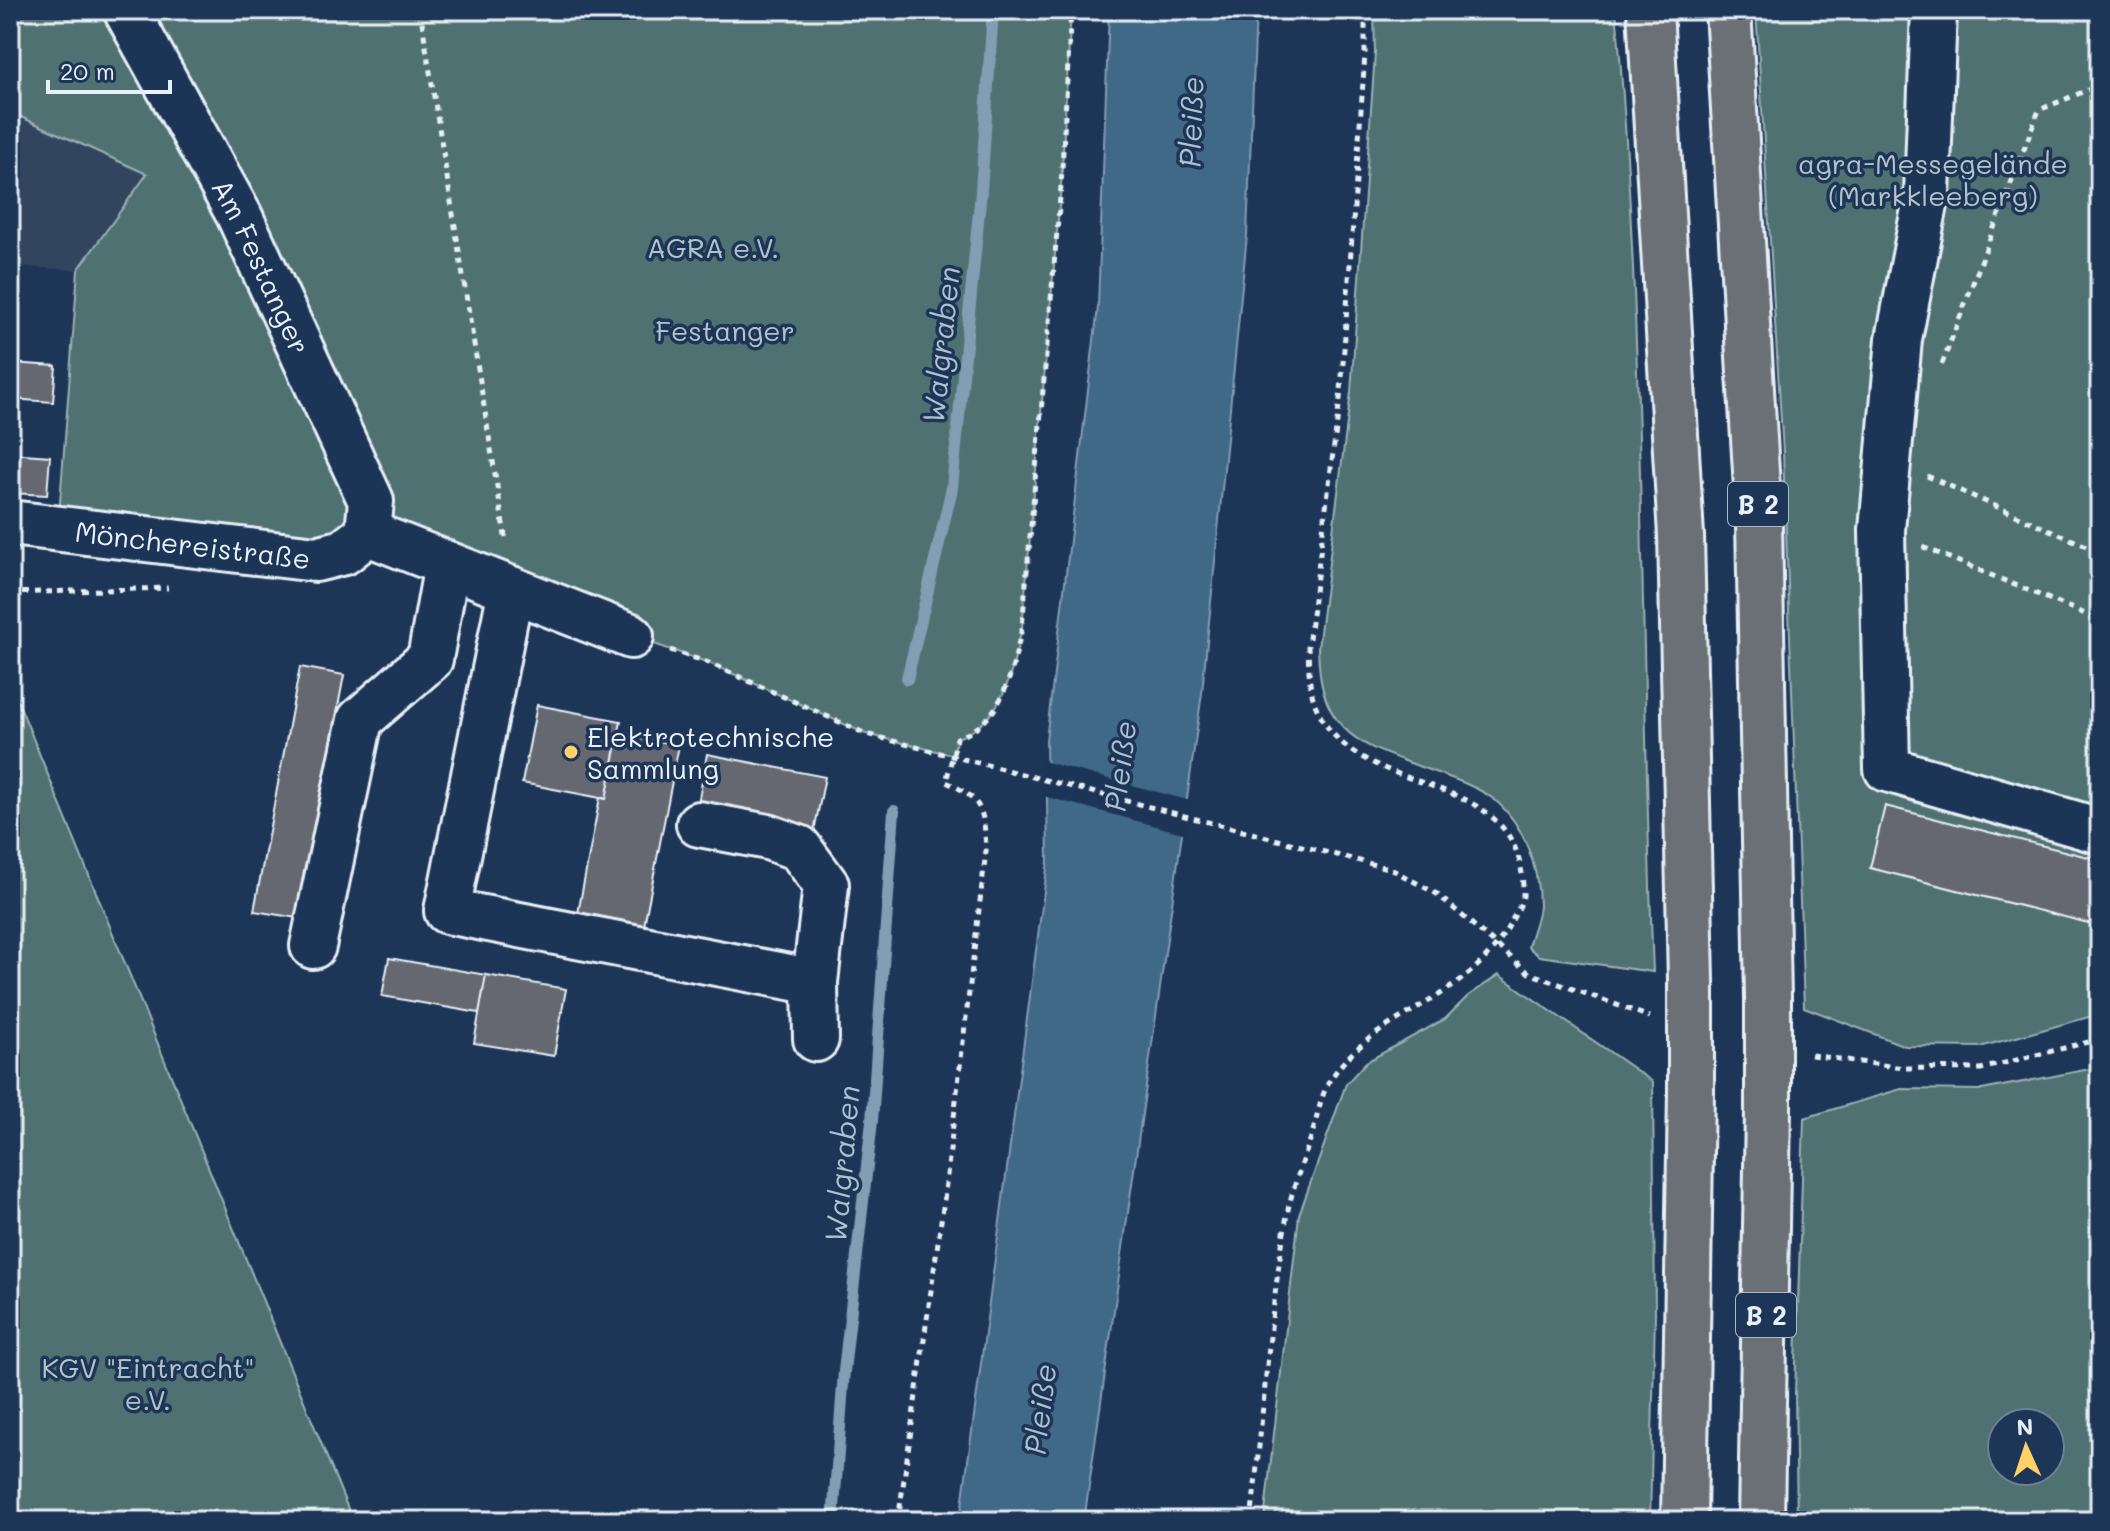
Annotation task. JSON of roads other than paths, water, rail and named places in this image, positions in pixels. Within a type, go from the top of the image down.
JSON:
[{"type":"highway","points":[[1650,10],[1681,536],[1691,981],[1684,1521]]},
{"type":"highway","name":"B 2","points":[[1728,10],[1759,521],[1768,999],[1761,1521]]},
{"type":"street","name":"Am Festanger","points":[[126,10],[239,215],[279,301],[371,501],[368,533]]},
{"type":"street","points":[[1934,10],[1927,194],[1899,339],[1882,530],[1887,769],[2100,831]]},
{"type":"street","name":"Mönchereistraße","points":[[10,523],[316,559],[344,552],[368,533]]},
{"type":"street","points":[[368,533],[631,636]]},
{"type":"street","points":[[313,946],[360,720],[430,659],[447,564]]},
{"type":"street","points":[[511,589],[447,911],[815,982]]},
{"type":"street","points":[[699,824],[768,837],[799,848],[826,885],[815,982],[816,1039]]},
{"type":"water","name":"Pleiße","points":[[1109,10],[1256,10],[1247,235],[1202,693],[1084,1521],[960,1521],[1048,861],[1046,740],[1098,307]]},
{"type":"waterway","name":"Walgraben","points":[[907,679],[952,488],[981,191],[993,10]]},
{"type":"waterway","name":"Walgraben","points":[[833,1521],[844,1371],[872,1121],[894,811]]},
{"type":"place","name":"Elektrotechnische Sammlung","points":[[571,752]]},
{"type":"park label","name":"agra-Messegelände (Markkleeberg)","points":[[1933,179]]},
{"type":"park label","name":"AGRA e.V.","points":[[713,247]]},
{"type":"park label","name":"Festanger","points":[[725,330]]},
{"type":"park label","name":"KGV \"Eintracht\" e.V.","points":[[148,1383]]}]
